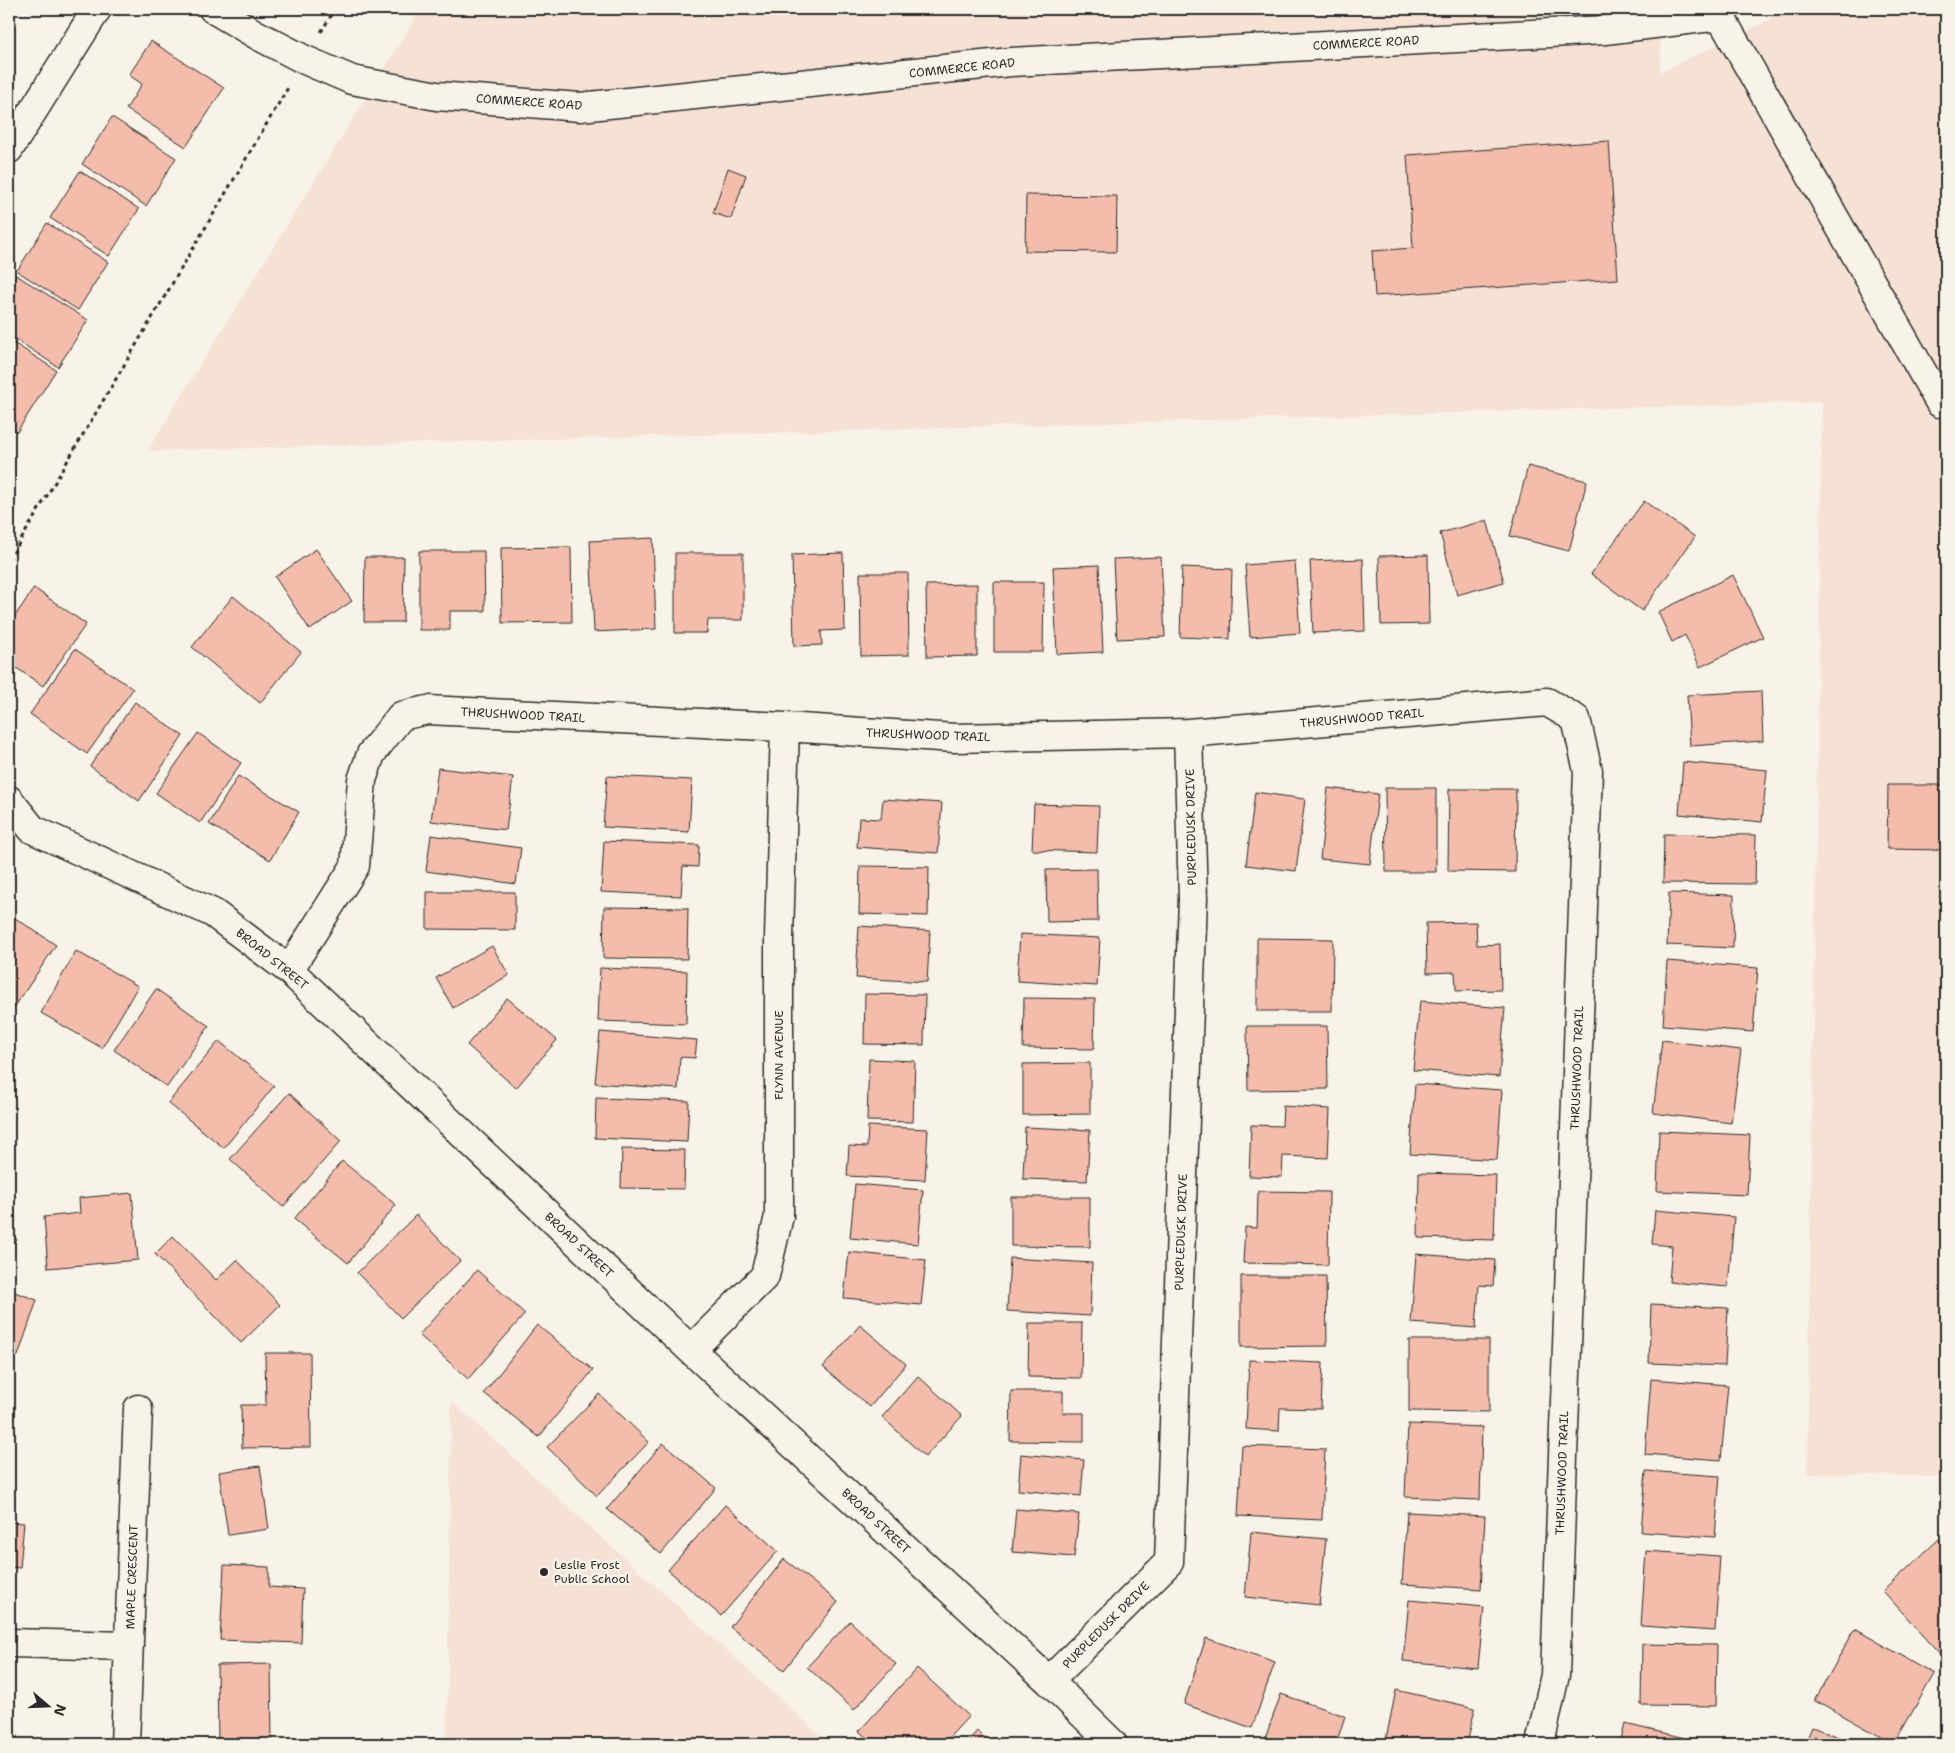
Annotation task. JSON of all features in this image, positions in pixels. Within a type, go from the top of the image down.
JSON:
[{"type":"street","points":[[9,149],[97,9]]},
{"type":"street","name":"COMMERCE ROAD","points":[[213,9],[304,60],[352,80],[436,96],[580,107],[1011,62],[1605,30],[1723,12]]},
{"type":"street","points":[[1723,12],[1940,403],[1946,403]]},
{"type":"street","name":"THRUSHWOOD TRAIL","points":[[289,970],[355,866],[362,780],[371,754],[401,716],[427,710],[784,727],[955,738],[1188,733],[1547,702],[1576,719],[1588,771],[1555,1674],[1540,1744]]},
{"type":"street","name":"FLYNN AVENUE","points":[[691,1350],[765,1276],[779,1216],[779,938],[784,727]]},
{"type":"street","name":"PURPLEDUSK DRIVE","points":[[1049,1681],[1169,1562],[1193,898],[1188,733]]},
{"type":"street","name":"BROAD STREET","points":[[9,800],[32,829],[213,913],[289,970],[691,1350],[1049,1681],[1113,1744]]},
{"type":"street","name":"MAPLE CRESCENT","points":[[125,1744],[138,1409]]},
{"type":"street","points":[[9,1643],[129,1646]]},
{"type":"path","points":[[9,560],[335,9]]},
{"type":"shaded area","points":[[421,9],[1662,9],[1660,72],[1769,20],[1777,9],[1946,9],[1946,1477],[1807,1474],[1822,402],[147,451]]},
{"type":"shaded area","name":"Leslie Frost Public School","points":[[451,1401],[830,1744],[447,1744]]},
{"type":"building","points":[[151,41],[224,88],[186,147],[126,109],[142,84],[129,75]]},
{"type":"building","points":[[112,117],[176,158],[146,206],[82,164]]},
{"type":"building","points":[[1609,141],[1618,279],[1375,296],[1372,251],[1413,248],[1407,155]]},
{"type":"building","points":[[728,168],[746,175],[731,219],[713,213]]},
{"type":"building","points":[[80,171],[139,209],[109,256],[50,218]]},
{"type":"building","points":[[1026,195],[1117,196],[1116,252],[1025,251]]},
{"type":"building","points":[[47,223],[108,262],[78,310],[17,271]]},
{"type":"building","points":[[16,275],[88,320],[58,367],[9,335],[9,318],[15,307],[9,303],[9,287]]},
{"type":"building","points":[[9,340],[56,370],[17,432],[9,426]]},
{"type":"building","points":[[1528,466],[1587,481],[1569,551],[1510,536]]},
{"type":"building","points":[[1644,501],[1695,537],[1642,611],[1591,574]]},
{"type":"building","points":[[1487,520],[1504,582],[1457,595],[1440,533]]},
{"type":"building","points":[[653,538],[656,629],[594,632],[590,541]]},
{"type":"building","points":[[571,547],[572,622],[502,623],[501,548]]},
{"type":"building","points":[[316,549],[352,601],[310,630],[275,577]]},
{"type":"building","points":[[419,551],[484,551],[485,611],[450,611],[450,630],[419,630]]},
{"type":"building","points":[[675,553],[743,553],[743,620],[708,620],[707,633],[675,633]]},
{"type":"building","points":[[843,553],[845,630],[821,631],[822,645],[794,646],[792,555]]},
{"type":"building","points":[[1428,555],[1429,624],[1381,625],[1379,556]]},
{"type":"building","points":[[365,557],[404,557],[403,622],[364,622]]},
{"type":"building","points":[[1161,557],[1165,637],[1117,639],[1113,559]]},
{"type":"building","points":[[1363,559],[1365,631],[1313,633],[1310,561]]},
{"type":"building","points":[[1295,561],[1300,633],[1250,637],[1245,565]]},
{"type":"building","points":[[1099,565],[1103,652],[1057,654],[1053,567]]},
{"type":"building","points":[[1182,567],[1232,569],[1230,639],[1180,637]]},
{"type":"building","points":[[860,573],[908,573],[909,655],[861,656]]},
{"type":"building","points":[[1733,575],[1763,637],[1700,667],[1685,635],[1672,642],[1658,612]]},
{"type":"building","points":[[994,582],[1044,582],[1043,652],[994,652]]},
{"type":"building","points":[[977,584],[977,656],[927,657],[926,585]]},
{"type":"building","points":[[34,588],[86,624],[43,686],[9,663],[9,625]]},
{"type":"building","points":[[233,596],[301,652],[260,703],[192,647]]},
{"type":"building","points":[[75,649],[133,689],[87,754],[30,714]]},
{"type":"building","points":[[1943,683],[1946,683],[1946,850],[1887,849],[1888,785],[1942,785]]},
{"type":"building","points":[[1761,691],[1763,741],[1690,746],[1687,695]]},
{"type":"building","points":[[135,702],[183,736],[139,801],[90,766]]},
{"type":"building","points":[[198,733],[241,763],[200,823],[156,793]]},
{"type":"building","points":[[1683,762],[1767,770],[1762,822],[1679,814]]},
{"type":"building","points":[[438,768],[513,777],[506,830],[431,821]]},
{"type":"building","points":[[238,776],[299,812],[270,860],[209,824]]},
{"type":"building","points":[[607,776],[692,780],[689,832],[603,827]]},
{"type":"building","points":[[1328,788],[1378,794],[1370,864],[1320,859]]},
{"type":"building","points":[[1385,788],[1436,788],[1436,872],[1386,872]]},
{"type":"building","points":[[1449,789],[1516,789],[1515,872],[1448,871]]},
{"type":"building","points":[[1255,792],[1305,799],[1296,871],[1246,865]]},
{"type":"building","points":[[883,799],[942,803],[938,853],[857,847],[859,818],[881,819]]},
{"type":"building","points":[[1034,804],[1099,806],[1097,852],[1032,850]]},
{"type":"building","points":[[1664,834],[1756,835],[1755,884],[1663,883]]},
{"type":"building","points":[[431,835],[521,848],[516,884],[426,871]]},
{"type":"building","points":[[604,841],[699,845],[698,867],[683,866],[681,896],[601,892]]},
{"type":"building","points":[[860,866],[929,867],[928,916],[859,914]]},
{"type":"building","points":[[1097,869],[1098,921],[1047,922],[1046,870]]},
{"type":"building","points":[[427,892],[515,892],[515,930],[427,929]]},
{"type":"building","points":[[1669,893],[1734,895],[1733,948],[1667,945]]},
{"type":"building","points":[[604,907],[688,908],[687,959],[603,958]]},
{"type":"building","points":[[9,914],[56,945],[12,1011],[9,1009]]},
{"type":"building","points":[[1946,915],[1946,1000],[1945,1000]]},
{"type":"building","points":[[1476,922],[1477,945],[1500,944],[1501,990],[1456,991],[1455,972],[1427,973],[1426,923]]},
{"type":"building","points":[[859,926],[930,931],[927,982],[856,978]]},
{"type":"building","points":[[1020,934],[1100,938],[1097,986],[1017,981]]},
{"type":"building","points":[[1257,938],[1333,939],[1332,1011],[1257,1011]]},
{"type":"building","points":[[492,946],[509,975],[453,1008],[436,978]]},
{"type":"building","points":[[76,951],[138,986],[102,1048],[41,1013]]},
{"type":"building","points":[[1667,961],[1758,968],[1753,1032],[1663,1025]]},
{"type":"building","points":[[600,968],[687,971],[686,1024],[598,1021]]},
{"type":"building","points":[[156,989],[209,1026],[167,1087],[114,1050]]},
{"type":"building","points":[[865,994],[925,995],[924,1045],[864,1044]]},
{"type":"building","points":[[507,998],[557,1040],[516,1088],[467,1045]]},
{"type":"building","points":[[1024,998],[1095,999],[1094,1049],[1023,1048]]},
{"type":"building","points":[[1420,1001],[1505,1008],[1499,1077],[1413,1070]]},
{"type":"building","points":[[1247,1026],[1327,1026],[1328,1089],[1248,1090]]},
{"type":"building","points":[[600,1032],[697,1040],[695,1058],[680,1057],[678,1089],[595,1083]]},
{"type":"building","points":[[1662,1040],[1741,1050],[1731,1123],[1653,1113]]},
{"type":"building","points":[[219,1041],[274,1086],[224,1148],[168,1103]]},
{"type":"building","points":[[869,1059],[915,1061],[913,1122],[867,1121]]},
{"type":"building","points":[[1090,1063],[1090,1114],[1023,1115],[1023,1064]]},
{"type":"building","points":[[1415,1084],[1502,1090],[1497,1160],[1410,1154]]},
{"type":"building","points":[[289,1093],[341,1141],[283,1207],[230,1159]]},
{"type":"building","points":[[596,1098],[689,1101],[687,1142],[595,1138]]},
{"type":"building","points":[[1283,1106],[1330,1109],[1328,1158],[1283,1156],[1282,1177],[1249,1176],[1251,1125],[1282,1126]]},
{"type":"building","points":[[868,1126],[928,1129],[925,1180],[847,1176],[849,1146],[867,1147]]},
{"type":"building","points":[[1025,1127],[1090,1130],[1087,1181],[1023,1179]]},
{"type":"building","points":[[1659,1131],[1750,1135],[1747,1195],[1657,1191]]},
{"type":"building","points":[[622,1149],[685,1150],[684,1189],[621,1188]]},
{"type":"building","points":[[342,1161],[396,1205],[348,1263],[294,1219]]},
{"type":"building","points":[[1419,1173],[1496,1175],[1494,1240],[1418,1238]]},
{"type":"building","points":[[855,1184],[923,1190],[918,1244],[850,1238]]},
{"type":"building","points":[[1258,1191],[1329,1192],[1328,1265],[1243,1263],[1245,1227],[1257,1228]]},
{"type":"building","points":[[132,1193],[138,1260],[48,1268],[44,1217],[80,1213],[79,1198]]},
{"type":"building","points":[[1011,1197],[1090,1197],[1090,1247],[1011,1246]]},
{"type":"building","points":[[1655,1210],[1734,1217],[1728,1287],[1669,1282],[1672,1246],[1652,1244]]},
{"type":"building","points":[[416,1215],[460,1261],[401,1318],[357,1273]]},
{"type":"building","points":[[9,1229],[17,1240],[9,1247]]},
{"type":"building","points":[[173,1236],[216,1280],[237,1260],[280,1305],[241,1343],[155,1254]]},
{"type":"building","points":[[849,1252],[926,1260],[921,1305],[844,1298]]},
{"type":"building","points":[[1416,1254],[1495,1260],[1493,1286],[1479,1285],[1476,1328],[1411,1323]]},
{"type":"building","points":[[1010,1258],[1092,1263],[1090,1316],[1007,1311]]},
{"type":"building","points":[[477,1270],[525,1314],[468,1379],[419,1335]]},
{"type":"building","points":[[1241,1276],[1326,1276],[1327,1346],[1241,1347]]},
{"type":"building","points":[[9,1290],[37,1300],[18,1356],[9,1353]]},
{"type":"building","points":[[1651,1304],[1728,1308],[1725,1366],[1649,1363]]},
{"type":"building","points":[[1029,1323],[1082,1323],[1081,1378],[1028,1377]]},
{"type":"building","points":[[537,1325],[593,1370],[539,1437],[484,1393]]},
{"type":"building","points":[[860,1325],[906,1364],[870,1407],[823,1367]]},
{"type":"building","points":[[1409,1340],[1489,1340],[1489,1412],[1409,1411]]},
{"type":"building","points":[[265,1353],[310,1353],[311,1447],[242,1448],[241,1405],[266,1405]]},
{"type":"building","points":[[1249,1360],[1323,1363],[1321,1409],[1280,1408],[1279,1431],[1246,1429]]},
{"type":"building","points":[[918,1376],[962,1416],[925,1457],[882,1417]]},
{"type":"building","points":[[1651,1379],[1728,1385],[1721,1460],[1645,1454]]},
{"type":"building","points":[[1011,1391],[1063,1391],[1063,1413],[1084,1413],[1084,1442],[1010,1441]]},
{"type":"building","points":[[599,1394],[649,1442],[597,1496],[547,1447]]},
{"type":"building","points":[[1408,1424],[1482,1427],[1480,1500],[1405,1497]]},
{"type":"building","points":[[663,1443],[716,1488],[661,1554],[607,1509]]},
{"type":"building","points":[[1242,1446],[1325,1449],[1322,1520],[1238,1516]]},
{"type":"building","points":[[1021,1454],[1084,1460],[1081,1496],[1018,1490]]},
{"type":"building","points":[[260,1466],[269,1529],[228,1535],[219,1472]]},
{"type":"building","points":[[1646,1471],[1720,1476],[1715,1537],[1641,1532]]},
{"type":"building","points":[[725,1505],[778,1551],[721,1616],[668,1570]]},
{"type":"building","points":[[1016,1509],[1079,1514],[1074,1557],[1012,1552]]},
{"type":"building","points":[[1407,1512],[1485,1516],[1481,1589],[1402,1584]]},
{"type":"building","points":[[9,1522],[24,1523],[20,1568],[9,1567]]},
{"type":"building","points":[[1251,1532],[1326,1539],[1319,1605],[1245,1597]]},
{"type":"building","points":[[1939,1539],[1946,1547],[1946,1652],[1942,1656],[1883,1591]]},
{"type":"building","points":[[1646,1551],[1720,1556],[1715,1631],[1641,1626]]},
{"type":"building","points":[[784,1559],[838,1602],[784,1670],[730,1627]]},
{"type":"building","points":[[224,1565],[269,1567],[269,1587],[303,1589],[301,1643],[220,1640]]},
{"type":"building","points":[[1409,1600],[1484,1607],[1478,1668],[1403,1661]]},
{"type":"building","points":[[850,1621],[896,1664],[854,1710],[807,1667]]},
{"type":"building","points":[[1855,1629],[1934,1674],[1894,1744],[1815,1700]]},
{"type":"building","points":[[1206,1638],[1275,1662],[1252,1728],[1184,1704]]},
{"type":"building","points":[[1642,1644],[1717,1645],[1716,1706],[1641,1705]]},
{"type":"building","points":[[271,1664],[272,1744],[218,1744],[217,1665]]},
{"type":"building","points":[[917,1668],[969,1716],[943,1744],[873,1744],[859,1731]]},
{"type":"building","points":[[1396,1690],[1475,1708],[1467,1744],[1385,1744]]},
{"type":"building","points":[[1281,1694],[1345,1716],[1336,1744],[1263,1744]]},
{"type":"building","points":[[9,1704],[11,1704],[19,1744],[9,1744]]},
{"type":"building","points":[[1625,1724],[1702,1742],[1702,1744],[1620,1744]]},
{"type":"building","points":[[1812,1727],[1857,1744],[1805,1744]]},
{"type":"building","points":[[977,1731],[993,1744],[966,1744]]},
{"type":"place","name":"Leslie Frost Public School","points":[[544,1572]]}]
